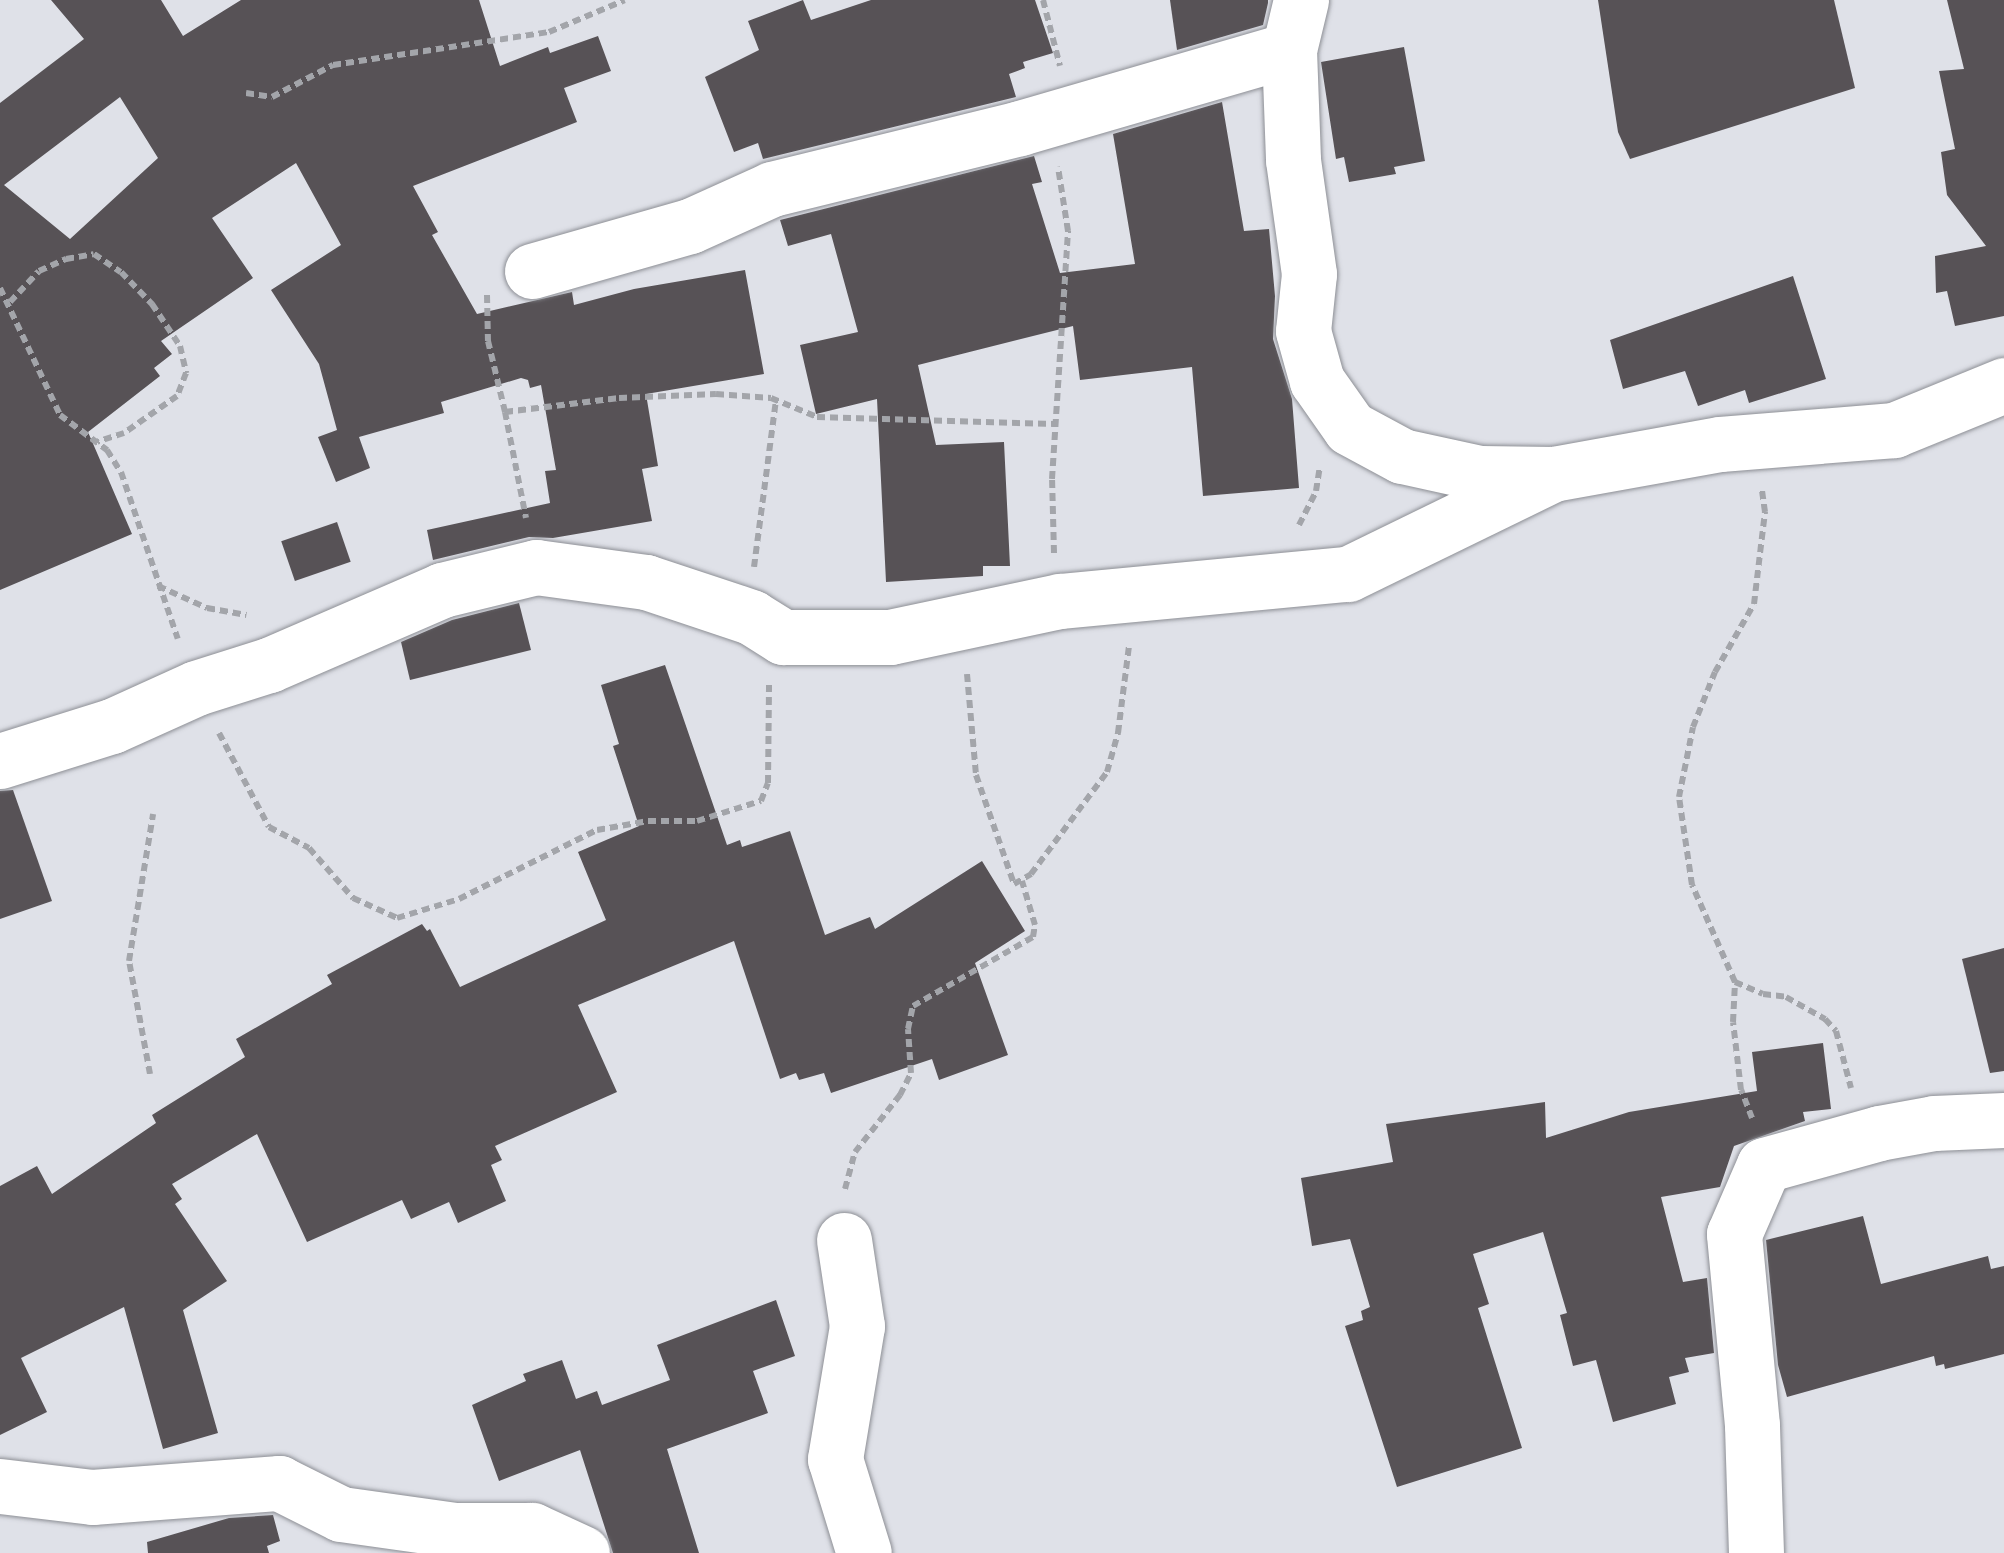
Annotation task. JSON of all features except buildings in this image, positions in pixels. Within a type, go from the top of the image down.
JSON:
[{"type":"street","points":[[532,271],[690,226],[772,189],[1063,115],[1295,25],[1293,160],[1309,274],[1302,331],[1316,381],[1350,428],[1402,456],[1480,473],[1554,474],[1755,439],[1894,430],[2004,386]]},
{"type":"street","points":[[0,761],[112,726],[196,688],[270,665],[442,590],[536,567],[646,582],[767,627],[890,637],[1060,600],[1348,574],[1554,474]]},
{"type":"street","points":[[1756,1553],[1752,1426],[1734,1234],[1764,1165],[1880,1133],[1934,1123],[2004,1120]]},
{"type":"street","points":[[844,1240],[857,1326],[835,1459],[864,1553]]},
{"type":"street","points":[[0,1486],[92,1497],[279,1483],[341,1514],[455,1530],[532,1530],[582,1553]]},
{"type":"path","points":[[246,92],[272,97],[333,65],[548,32],[626,0]]},
{"type":"path","points":[[1043,0],[1063,79],[1063,115],[1056,138],[1068,232],[1055,424],[1054,556],[1060,600]]},
{"type":"path","points":[[10,302],[39,272],[66,259],[94,254],[121,272],[152,304],[180,346],[186,373],[177,396],[124,433],[96,442]]},
{"type":"path","points":[[532,271],[487,292],[488,341],[536,567]]},
{"type":"path","points":[[0,288],[10,302],[60,414],[96,442],[121,472],[150,565],[196,688],[269,827],[309,848],[353,898],[397,918],[459,899],[596,830],[648,821],[697,821],[761,801],[768,783],[771,659],[756,539],[776,400]]},
{"type":"path","points":[[1238,582],[1298,527],[1316,491],[1323,454],[1316,381]]},
{"type":"path","points":[[506,412],[618,398],[716,394],[776,400],[817,416],[1055,424]]},
{"type":"path","points":[[1755,439],[1765,512],[1754,604],[1708,690],[1694,728],[1679,797],[1692,884],[1735,982],[1733,1022],[1742,1090],[1764,1165]]},
{"type":"path","points":[[942,624],[958,647],[966,670],[976,775],[1014,884],[1022,882],[1107,772],[1118,732],[1132,627],[1151,590]]},
{"type":"path","points":[[150,1074],[129,962],[153,814]]},
{"type":"path","points":[[844,1240],[844,1194],[855,1152],[900,1095],[911,1073],[908,1030],[913,1006],[1032,937],[1035,925],[1022,882]]},
{"type":"path","points":[[1735,982],[1763,994],[1786,997],[1825,1019],[1844,1054],[1854,1101],[1880,1133]]}]
